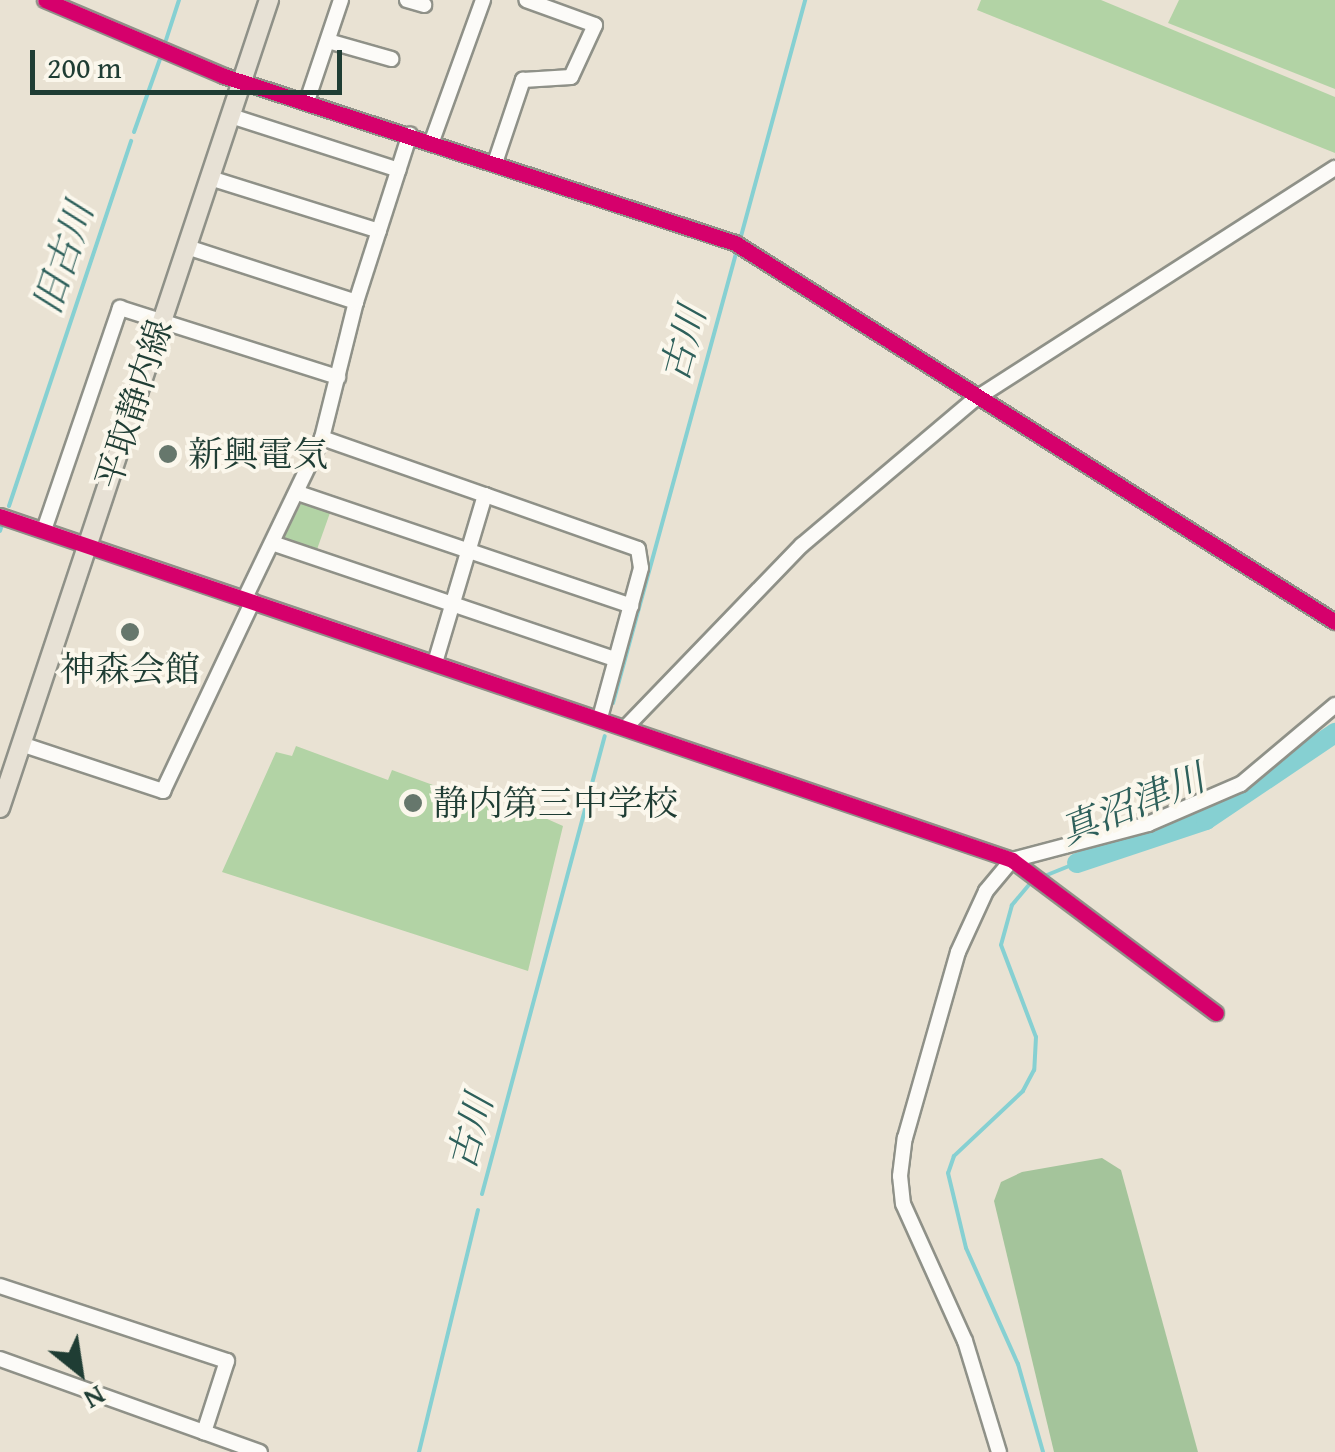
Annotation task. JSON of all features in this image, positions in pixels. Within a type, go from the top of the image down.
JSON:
[{"type":"main road","name":"平取静内線","points":[[0,808],[270,0]]},
{"type":"street","points":[[45,0],[242,81],[739,246],[975,399],[1335,622]]},
{"type":"street","points":[[307,101],[341,0]]},
{"type":"street","points":[[408,0],[424,4]]},
{"type":"street","points":[[432,141],[484,0]]},
{"type":"street","points":[[495,163],[524,80],[571,77],[595,25],[526,0]]},
{"type":"street","points":[[328,41],[391,59]]},
{"type":"street","points":[[231,116],[399,170]]},
{"type":"street","points":[[21,744],[162,791],[322,438],[356,302],[410,134]]},
{"type":"street","points":[[626,727],[802,545],[975,399],[1335,168]]},
{"type":"street","points":[[210,178],[378,231]]},
{"type":"street","points":[[187,246],[356,302]]},
{"type":"street","points":[[44,530],[120,308],[338,377]]},
{"type":"street","points":[[322,438],[630,543],[641,557],[600,718]]},
{"type":"street","points":[[298,492],[630,606]]},
{"type":"street","points":[[436,663],[485,495]]},
{"type":"street","points":[[0,516],[1012,860],[1216,1012]]},
{"type":"street","points":[[272,543],[615,659]]},
{"type":"street","points":[[1000,1452],[965,1341],[904,1204],[900,1176],[905,1138],[958,952],[986,891],[1012,860],[1148,824],[1242,784],[1335,705]]},
{"type":"street","points":[[0,1286],[226,1360],[204,1432]]},
{"type":"street","points":[[0,1359],[260,1452]]},
{"type":"green space","points":[[981,0],[1101,0],[1335,97],[1335,153],[977,10]]},
{"type":"green space","points":[[1179,0],[1335,0],[1335,89],[1168,23]]},
{"type":"green space","points":[[303,500],[331,510],[315,555],[281,543]]},
{"type":"green space","points":[[296,746],[388,780],[392,770],[520,817],[536,814],[563,826],[528,971],[222,872],[276,752],[292,756]]},
{"type":"green space","points":[[1102,1158],[1121,1170],[1198,1452],[1054,1452],[994,1201],[1001,1182],[1022,1172]]},
{"type":"waterway","name":"旧古川","points":[[166,40],[179,0]]},
{"type":"waterway","name":"古川","points":[[740,240],[805,0]]},
{"type":"waterway","name":"旧古川","points":[[134,132],[160,59]]},
{"type":"waterway","name":"旧古川","points":[[9,506],[131,141]]},
{"type":"waterway","name":"古川","points":[[613,703],[737,249]]},
{"type":"waterway","name":"旧古川","points":[[0,531],[2,525]]},
{"type":"waterway","name":"真沼津川","points":[[1077,863],[1206,820],[1335,733]]},
{"type":"waterway","name":"古川","points":[[482,1194],[605,736]]},
{"type":"waterway","name":"真沼津川","points":[[1042,877],[1077,863]]},
{"type":"waterway","name":"真沼津川","points":[[1033,880],[1012,905],[1001,945],[1036,1037],[1034,1070],[1023,1091],[954,1156],[948,1173],[966,1248],[1018,1364],[1043,1452]]},
{"type":"waterway","name":"古川","points":[[419,1452],[478,1210]]},
{"type":"cycle path","points":[[45,0],[224,76],[735,243],[1335,622]]},
{"type":"cycle path","points":[[0,516],[1012,860],[1216,1013]]},
{"type":"place","name":"新興電気","points":[[168,454]]},
{"type":"place","name":"神森会館","points":[[130,632]]},
{"type":"place","name":"静内第三中学校","points":[[413,803]]}]
